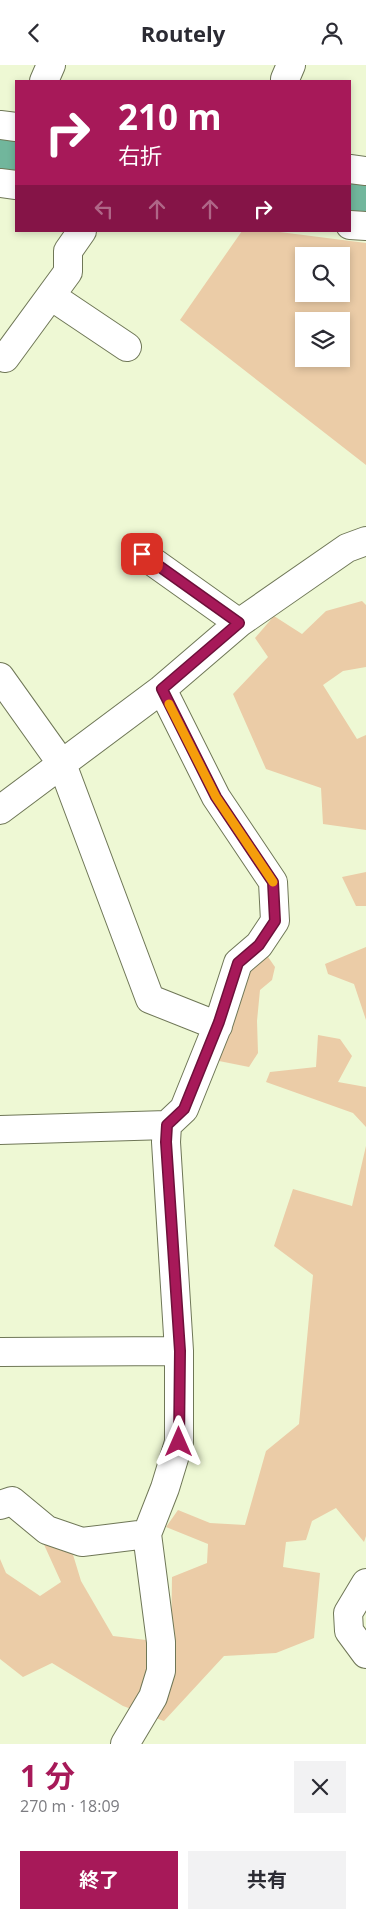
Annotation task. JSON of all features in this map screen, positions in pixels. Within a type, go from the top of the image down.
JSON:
[{"type":"street","points":[[44,80],[51,65]]},
{"type":"street","points":[[0,125],[15,127]]},
{"type":"street","points":[[351,169],[366,171]]},
{"type":"street","points":[[0,183],[15,185]]},
{"type":"street","points":[[351,225],[366,227]]},
{"type":"street","points":[[5,358],[68,272],[68,251],[81,232]]},
{"type":"street","points":[[51,296],[127,347]]},
{"type":"street","points":[[0,810],[162,689],[239,623],[347,548],[366,541]]},
{"type":"street","points":[[142,554],[239,623]]},
{"type":"street","points":[[0,677],[62,764],[150,999],[218,1026]]},
{"type":"street","points":[[0,1130],[167,1125],[184,1109],[218,1026],[238,963],[259,945],[275,921],[273,882],[216,797],[162,689]]},
{"type":"street","points":[[125,1744],[153,1697],[161,1671],[161,1642],[147,1534],[165,1488],[179,1442],[180,1351],[166,1151],[167,1125]]},
{"type":"street","points":[[0,1352],[180,1351]]},
{"type":"street","points":[[0,1505],[12,1501],[47,1530],[82,1542],[147,1534]]},
{"type":"street","points":[[366,1583],[348,1613],[349,1631],[366,1654]]},
{"type":"shaded area","points":[[241,232],[280,232],[366,243],[366,465],[180,320]]},
{"type":"shaded area","points":[[362,601],[366,605],[366,667],[343,671],[323,685],[357,739],[366,735],[366,830],[323,824],[321,788],[266,769],[233,694],[268,657],[255,638],[274,616],[302,634],[326,611]]},
{"type":"shaded area","points":[[366,872],[366,906],[356,906],[342,877]]},
{"type":"shaded area","points":[[366,947],[366,1020],[354,984],[328,974],[325,964]]},
{"type":"shaded area","points":[[266,954],[275,967],[272,980],[260,990],[257,1021],[258,1053],[249,1067],[214,1060],[245,970]]},
{"type":"shaded area","points":[[318,1035],[340,1039],[352,1056],[338,1082],[366,1087],[366,1127],[353,1113],[266,1082],[270,1072],[316,1067]]},
{"type":"shaded area","points":[[366,1146],[366,1536],[364,1542],[336,1508],[312,1521],[306,1540],[286,1542],[283,1567],[320,1573],[314,1638],[276,1653],[224,1656],[164,1721],[123,1706],[52,1663],[23,1677],[0,1659],[0,1559],[6,1573],[40,1596],[61,1582],[41,1538],[71,1548],[81,1581],[113,1636],[171,1643],[172,1577],[207,1563],[208,1544],[166,1527],[178,1510],[210,1523],[245,1525],[266,1451],[299,1424],[313,1275],[274,1246],[293,1189],[352,1206]]},
{"type":"waterway","points":[[0,158],[15,161]]},
{"type":"waterway","points":[[351,199],[366,201]]},
{"type":"slow traffic","points":[[169,704],[216,797],[273,882]]},
{"type":"route","points":[[142,554],[239,623],[162,689],[216,797],[273,882],[275,921],[259,945],[238,963],[219,1022],[184,1109],[167,1125],[166,1142],[180,1351],[179,1442]]}]
